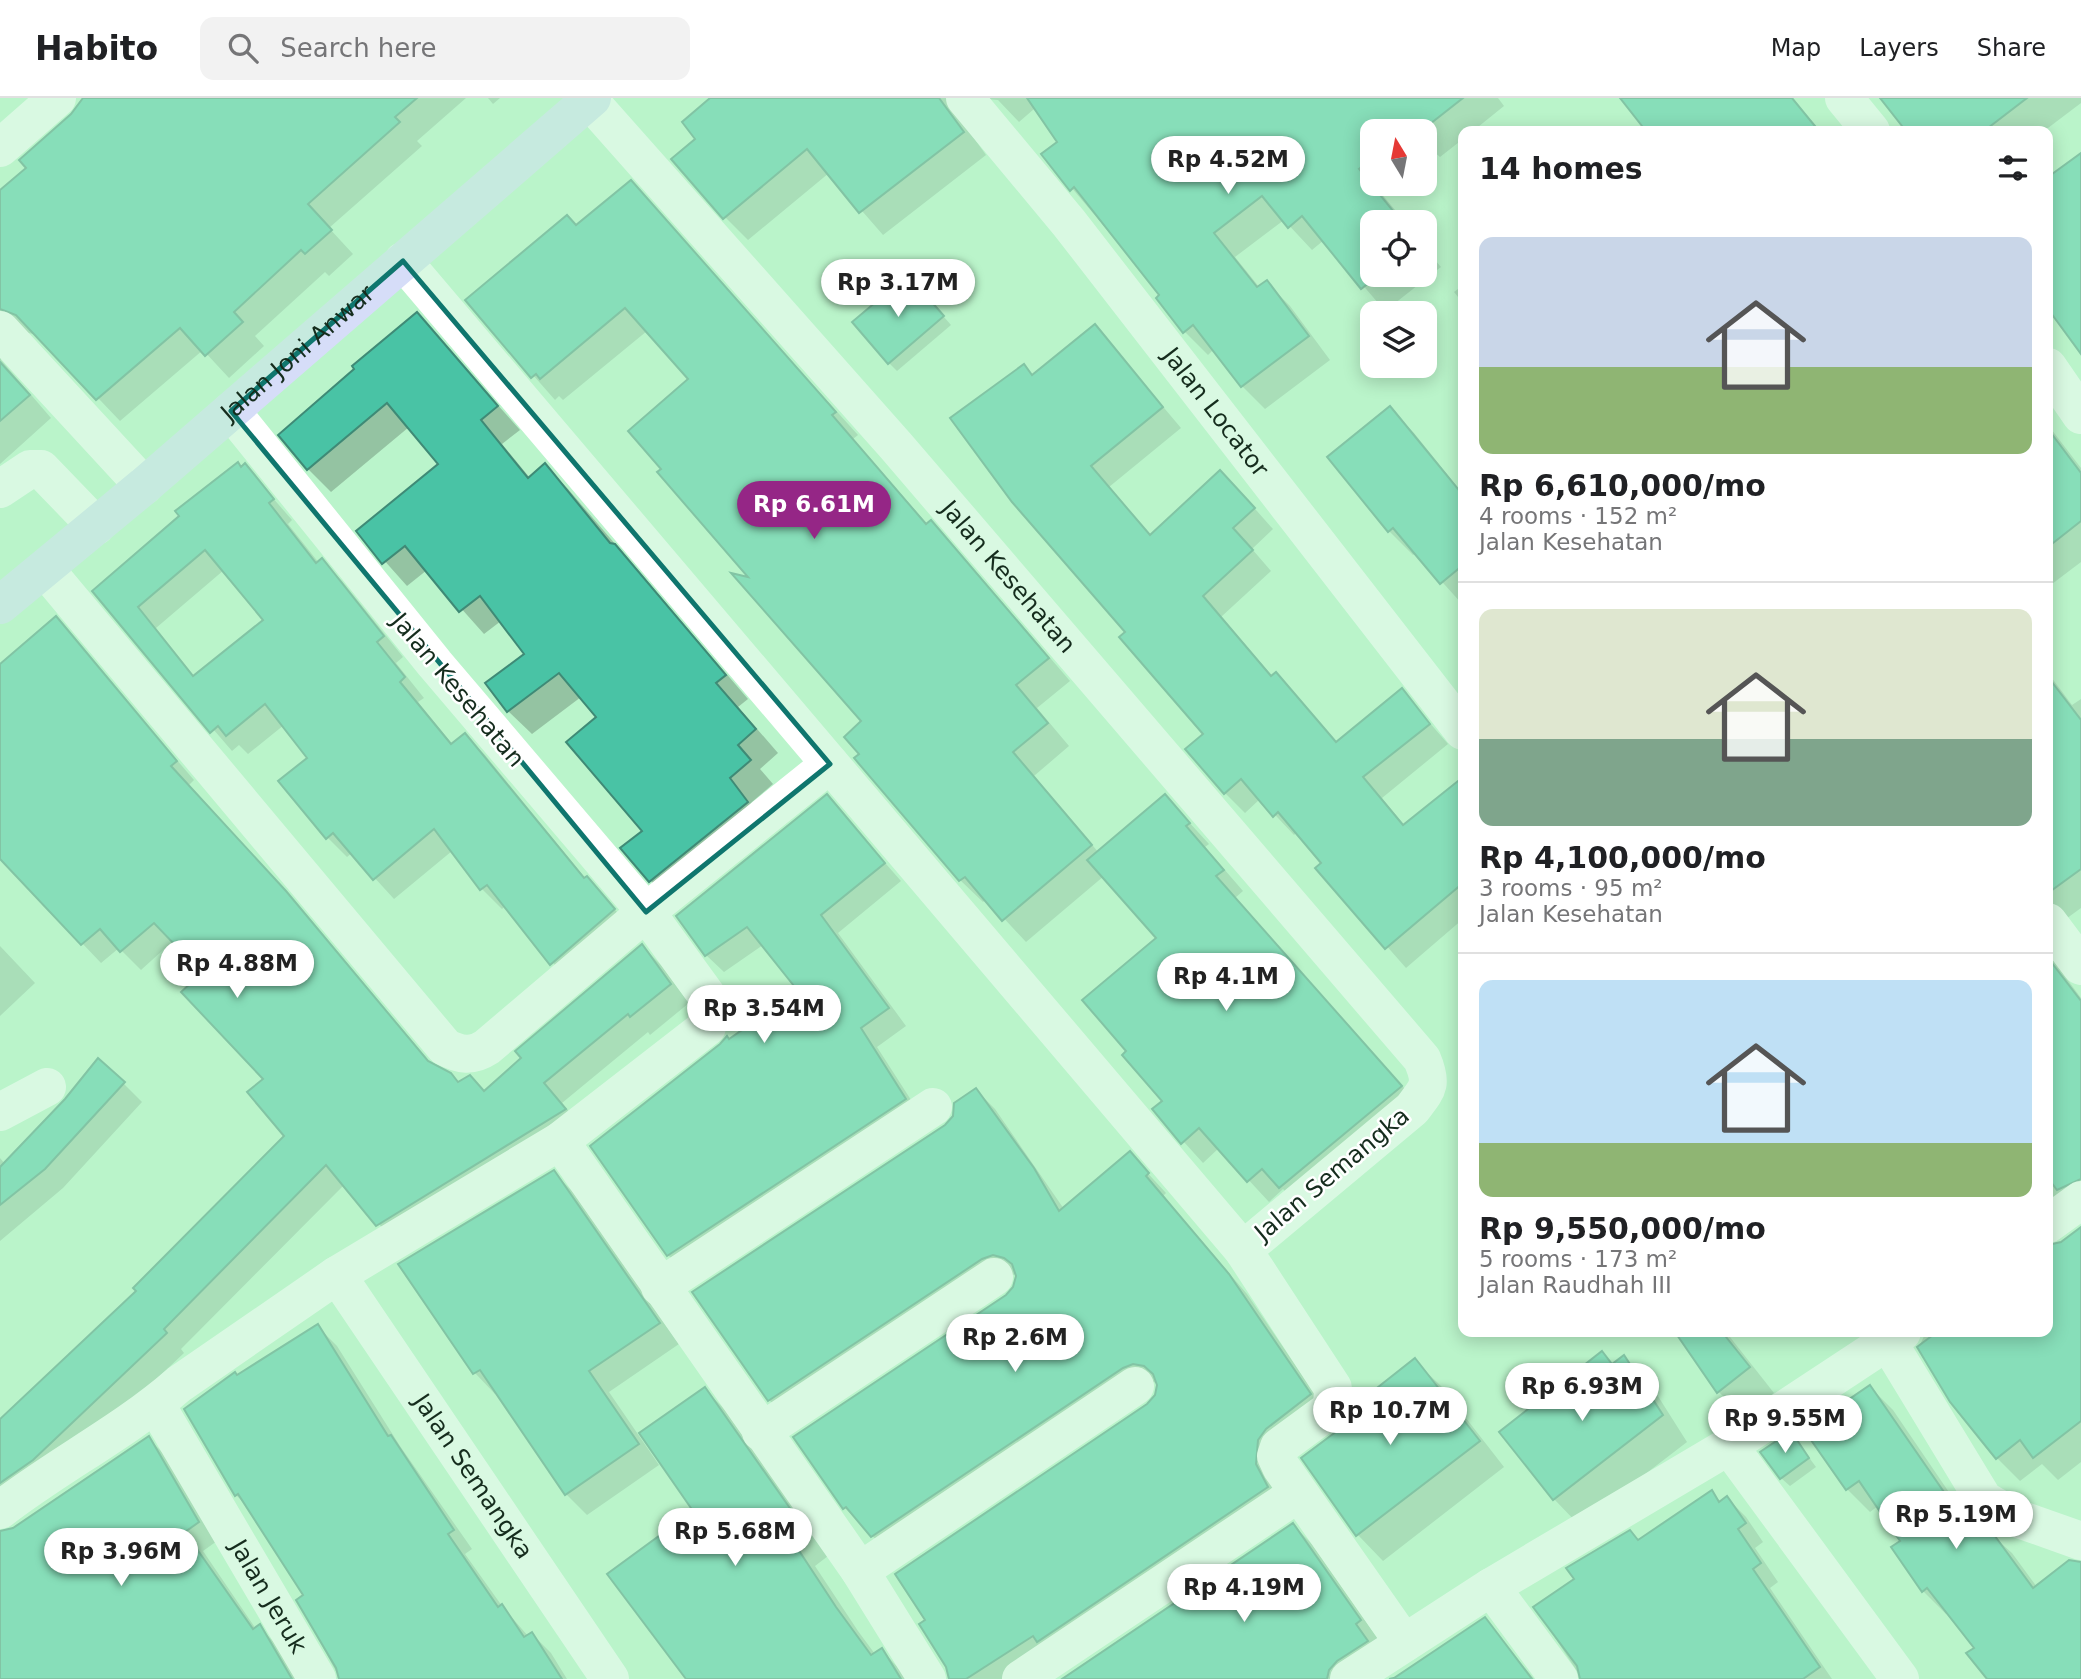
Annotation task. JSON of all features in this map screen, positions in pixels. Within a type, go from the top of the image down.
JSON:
[{"type":"main road","name":"Jalan Joni Anwar","points":[[0,605],[144,486],[590,99]]},
{"type":"street","points":[[0,148],[57,98]]},
{"type":"street","name":"Jalan Locator","points":[[965,98],[1069,223],[1458,725]]},
{"type":"street","points":[[1844,98],[1867,126]]},
{"type":"street","name":"Jalan Kesehatan","points":[[590,99],[896,446],[1422,1059]]},
{"type":"street","points":[[403,261],[1243,1250],[1333,1388],[1332,1408],[1279,1447],[1276,1456],[1297,1494],[1404,1643]]},
{"type":"street","points":[[0,330],[144,486]]},
{"type":"street","points":[[2053,374],[2081,415]]},
{"type":"street","name":"Jalan Kesehatan","points":[[230,411],[435,664],[646,912],[701,985],[706,996],[707,1027],[560,1141]]},
{"type":"street","points":[[0,489],[30,469],[41,469],[96,526]]},
{"type":"street","points":[[45,569],[445,1047],[459,1055],[478,1053],[487,1047],[646,912],[830,764]]},
{"type":"street","points":[[2053,929],[2081,966]]},
{"type":"street","name":"Jalan Semangka","points":[[1243,1250],[1412,1109],[1427,1089],[1429,1077],[1422,1059]]},
{"type":"street","points":[[0,1112],[47,1087]]},
{"type":"street","points":[[660,1287],[933,1107]]},
{"type":"street","points":[[0,1510],[44,1476],[156,1405],[179,1384],[338,1275],[560,1141],[860,1571],[927,1679]]},
{"type":"street","points":[[2053,1220],[2081,1200]]},
{"type":"street","name":"Jalan Semangka","points":[[338,1275],[610,1679]]},
{"type":"street","points":[[761,1432],[994,1277]]},
{"type":"street","points":[[1349,1679],[1491,1587],[1729,1446],[1895,1337],[1984,1500],[2012,1517],[2081,1541]]},
{"type":"street","points":[[860,1571],[1135,1386]]},
{"type":"street","name":"Jalan Jeruk","points":[[156,1405],[317,1679]]},
{"type":"street","points":[[1729,1446],[1900,1679]]},
{"type":"street","points":[[1021,1679],[1297,1494]]},
{"type":"street","points":[[1491,1587],[1559,1679]]},
{"type":"highlighted area","points":[[403,261],[830,764],[646,912],[231,411]]},
{"type":"building","points":[[83,98],[417,98],[395,117],[400,122],[308,204],[332,230],[305,254],[301,250],[234,312],[243,322],[205,356],[180,328],[96,400],[16,315],[0,309],[0,190],[26,168],[19,160],[71,114]]},
{"type":"building","points":[[710,98],[939,98],[964,132],[859,213],[807,149],[723,219],[671,159],[695,139],[682,122]]},
{"type":"building","points":[[1027,98],[1463,98],[1436,119],[1360,119],[1360,196],[1381,196],[1392,210],[1360,210],[1360,287],[1364,287],[1361,289],[1302,216],[1288,228],[1262,196],[1214,233],[1257,287],[1267,280],[1309,336],[1241,387],[1193,325],[1183,333],[1156,298],[1159,295],[1074,187],[1070,191],[1041,154],[1057,142]]},
{"type":"building","points":[[1620,98],[1792,98],[1815,126],[1642,126]]},
{"type":"building","points":[[1880,98],[2027,98],[1991,126],[1902,126]]},
{"type":"building","points":[[2081,153],[2081,354],[2053,316],[2053,173]]},
{"type":"building","points":[[631,180],[836,412],[832,415],[926,524],[931,520],[1049,658],[1016,685],[1048,723],[1013,752],[1092,845],[1002,921],[965,877],[959,881],[854,758],[859,754],[844,737],[861,721],[731,573],[748,577],[657,472],[661,469],[628,431],[688,379],[625,308],[540,379],[536,374],[531,378],[465,300],[567,215],[576,225]]},
{"type":"building","points":[[908,275],[944,316],[888,364],[852,322]]},
{"type":"building","points":[[417,312],[498,406],[481,420],[528,478],[545,463],[610,543],[615,544],[726,675],[716,683],[756,729],[738,745],[751,760],[730,778],[748,802],[649,882],[620,848],[642,831],[566,742],[596,717],[559,673],[507,712],[485,683],[524,654],[480,596],[459,612],[405,546],[382,564],[356,531],[438,464],[387,403],[307,470],[278,435],[354,369],[352,366]]},
{"type":"building","points":[[1095,324],[1163,407],[1091,466],[1150,535],[1220,470],[1255,508],[1233,528],[1253,550],[1203,596],[1271,676],[1276,672],[1336,742],[1402,688],[1430,724],[1363,777],[1403,825],[1458,781],[1458,887],[1385,949],[1315,868],[1321,863],[1278,812],[1273,817],[1241,779],[1224,794],[1185,749],[1203,734],[1119,637],[1125,632],[1012,502],[950,418],[1024,364],[1032,375]]},
{"type":"building","points":[[0,362],[30,395],[0,421]]},
{"type":"building","points":[[1390,406],[1458,489],[1458,569],[1440,584],[1393,528],[1388,532],[1327,457]]},
{"type":"building","points":[[2053,436],[2081,473],[2081,521],[2053,543]]},
{"type":"building","points":[[238,462],[241,467],[245,463],[274,499],[269,503],[316,563],[322,558],[384,636],[377,642],[405,677],[400,682],[451,744],[465,733],[584,878],[587,876],[615,909],[550,965],[487,885],[480,890],[434,829],[373,880],[333,833],[326,839],[278,781],[307,758],[265,704],[226,736],[218,726],[210,733],[92,591],[179,516],[175,511]],"holes":[[[205,550],[263,620],[193,676],[138,607]]]},
{"type":"building","points":[[56,616],[177,761],[171,766],[286,891],[428,1061],[451,1073],[458,1082],[470,1075],[484,1091],[521,1058],[515,1051],[642,944],[671,984],[630,1017],[628,1014],[544,1083],[566,1109],[376,1226],[326,1165],[164,1329],[167,1333],[33,1460],[0,1483],[0,1419],[136,1291],[133,1288],[284,1136],[247,1092],[263,1079],[181,992],[202,973],[154,923],[120,952],[100,929],[81,945],[0,859],[0,664]]},
{"type":"building","points":[[2053,684],[2081,720],[2081,869],[2053,889]]},
{"type":"building","points":[[827,794],[885,863],[821,915],[889,1008],[861,1028],[906,1099],[667,1256],[590,1146],[727,1036],[729,1039],[798,991],[747,927],[705,956],[676,916]]},
{"type":"building","points":[[1165,794],[1190,823],[1186,826],[1224,870],[1216,876],[1402,1086],[1279,1188],[1262,1169],[1247,1182],[1199,1128],[1181,1144],[1152,1109],[1162,1101],[1122,1055],[1126,1051],[1082,1000],[1156,938],[1087,860]]},
{"type":"building","points":[[2053,965],[2081,1001],[2081,1179],[2057,1190],[2053,1185]]},
{"type":"building","points":[[98,1058],[125,1082],[45,1169],[0,1205],[0,1167],[65,1099]]},
{"type":"building","points":[[976,1088],[1034,1168],[1059,1211],[1130,1151],[1149,1173],[1146,1176],[1229,1274],[1311,1394],[1266,1429],[1258,1440],[1256,1464],[1268,1487],[1037,1642],[1033,1636],[966,1679],[949,1679],[946,1667],[919,1624],[925,1620],[895,1574],[1147,1404],[1155,1395],[1157,1385],[1153,1374],[1144,1366],[1133,1364],[1123,1368],[871,1537],[846,1507],[843,1509],[793,1437],[1006,1295],[1013,1287],[1016,1276],[1012,1264],[993,1255],[982,1259],[768,1401],[692,1292],[945,1125],[953,1116],[954,1103]]},
{"type":"building","points":[[554,1170],[660,1323],[589,1371],[639,1444],[565,1495],[480,1370],[473,1374],[398,1264]]},
{"type":"building","points":[[2081,1227],[2081,1421],[2033,1458],[2020,1440],[1996,1459],[1950,1402],[1917,1347],[1930,1337],[2053,1337],[2053,1244],[2061,1242]]},
{"type":"building","points":[[318,1324],[388,1436],[391,1435],[454,1530],[448,1534],[498,1607],[502,1604],[524,1637],[532,1632],[562,1679],[339,1679],[336,1668],[296,1600],[303,1595],[238,1494],[235,1496],[184,1409],[235,1372],[237,1375]]},
{"type":"building","points":[[1678,1337],[1726,1337],[1750,1367],[1717,1393]]},
{"type":"building","points":[[1602,1351],[1612,1364],[1624,1355],[1663,1415],[1553,1500],[1499,1432]]},
{"type":"building","points":[[1415,1358],[1480,1441],[1356,1536],[1301,1458],[1345,1425],[1351,1418],[1354,1406]]},
{"type":"building","points":[[1870,1385],[1953,1505],[1959,1501],[1972,1518],[1989,1528],[2033,1588],[2069,1560],[2081,1562],[2081,1679],[1987,1679],[1966,1653],[1974,1648],[1927,1588],[1922,1592],[1891,1547],[1900,1541],[1859,1481],[1846,1490],[1804,1430]]},
{"type":"building","points":[[705,1387],[808,1534],[794,1543],[836,1607],[871,1655],[882,1648],[901,1679],[686,1679],[607,1574],[693,1511],[639,1433]]},
{"type":"building","points":[[1791,1431],[1809,1458],[1780,1479],[1760,1452]]},
{"type":"building","points":[[149,1436],[199,1522],[185,1532],[253,1629],[260,1624],[292,1679],[0,1679],[0,1531],[13,1528]]},
{"type":"building","points":[[1712,1490],[1719,1502],[1727,1496],[1746,1523],[1738,1529],[1761,1563],[1753,1569],[1820,1667],[1803,1679],[1580,1679],[1577,1666],[1533,1607],[1574,1579],[1566,1568],[1630,1530],[1638,1540]]},
{"type":"building","points":[[1293,1523],[1361,1620],[1356,1624],[1368,1641],[1337,1661],[1329,1670],[1327,1679],[1062,1679]]},
{"type":"building","points":[[1485,1617],[1532,1679],[1389,1679],[1394,1678]]}]
